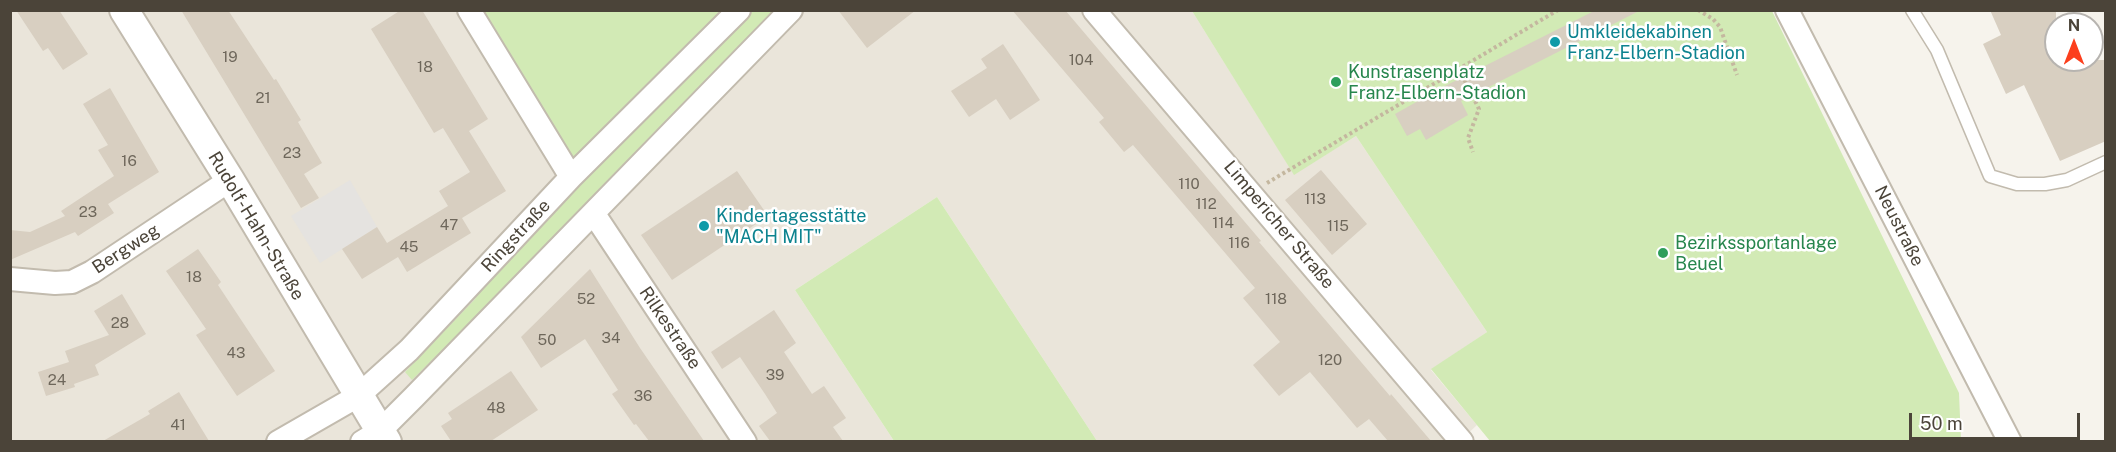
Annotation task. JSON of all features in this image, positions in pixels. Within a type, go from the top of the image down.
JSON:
[{"type":"street","name":"Rudolf-Hahn-Straße","points":[[124,10],[230,180],[358,396],[376,438]]},
{"type":"street","points":[[469,10],[571,177]]},
{"type":"street","name":"Ringstraße","points":[[278,441],[358,396],[409,350],[571,177],[739,10]]},
{"type":"street","points":[[376,438],[791,10]]},
{"type":"street","name":"Limpericher Straße","points":[[1094,10],[1462,441]]},
{"type":"street","name":"Neustraße","points":[[1787,10],[2010,441]]},
{"type":"street","name":"Bergweg","points":[[10,279],[55,283],[72,282],[92,273],[230,180]]},
{"type":"street","name":"Rilkestraße","points":[[594,214],[745,441]]},
{"type":"lane","points":[[1912,10],[1937,50],[1990,176],[2017,184],[2045,184],[2067,180],[2106,162]]},
{"type":"path","points":[[1251,192],[1558,10]]},
{"type":"path","points":[[1698,10],[1713,19],[1720,27],[1737,75]]},
{"type":"path","points":[[1459,69],[1479,109],[1468,138],[1473,152]]},
{"type":"shaded area","points":[[10,11],[1192,11],[1294,174],[1356,136],[1487,332],[1431,370],[1477,425],[1459,442],[1097,441],[937,197],[795,290],[894,441],[11,441]]},
{"type":"shaded area","points":[[350,180],[377,227],[320,263],[291,216]]},
{"type":"green space","points":[[469,11],[738,11],[571,177]]},
{"type":"green space","points":[[753,11],[784,11],[412,380],[405,372],[475,299],[488,276]]},
{"type":"green space","name":"Bezirkssportanlage Beuel","points":[[1192,11],[1772,11],[1959,393],[1961,441],[1490,441],[1431,369],[1487,332],[1356,136],[1294,175]]},
{"type":"green space","points":[[937,197],[1097,441],[894,441],[795,290]]},
{"type":"building","points":[[16,10],[59,10],[88,54],[63,70],[48,48],[43,51]]},
{"type":"building","points":[[181,10],[228,10],[274,80],[276,79],[301,120],[298,122],[322,163],[304,174],[319,198],[301,208]]},
{"type":"building","points":[[401,10],[422,10],[488,119],[469,131],[506,191],[462,218],[471,233],[407,272],[398,257],[362,279],[342,249],[377,227],[387,243],[448,206],[439,191],[470,172],[443,128],[434,133],[371,29]]},
{"type":"building","points":[[838,10],[916,10],[867,48]]},
{"type":"building","points":[[1012,10],[1065,10],[1261,241],[1259,242],[1431,441],[1388,441],[1369,419],[1357,428],[1310,372],[1279,396],[1253,365],[1280,342],[1243,298],[1255,288],[1133,145],[1124,152],[1099,122],[1104,118]]},
{"type":"building","points":[[1596,10],[1641,10],[1461,101],[1468,115],[1426,140],[1420,129],[1407,136],[1395,114],[1443,87]]},
{"type":"building","points":[[1990,10],[2056,10],[2056,12],[2044,12],[2044,72],[2104,72],[2104,60],[2106,60],[2106,141],[2060,161],[2024,85],[2006,94],[1983,44],[2001,35]]},
{"type":"building","points":[[1003,44],[1040,100],[1010,120],[996,99],[969,117],[951,91],[987,68],[981,59]]},
{"type":"building","points":[[110,88],[159,172],[108,204],[114,213],[78,236],[75,232],[10,260],[10,230],[30,232],[65,216],[61,211],[114,176],[98,150],[108,145],[83,104]]},
{"type":"building","points":[[1321,170],[1367,224],[1332,255],[1285,200]]},
{"type":"building","name":"Kindertagesstätte \"MACH MIT\"","points":[[737,171],[768,216],[672,280],[641,235]]},
{"type":"building","points":[[198,249],[221,282],[218,285],[275,371],[237,396],[196,335],[206,329],[166,271]]},
{"type":"building","points":[[590,269],[640,348],[704,441],[649,441],[636,424],[634,425],[612,394],[618,390],[585,339],[541,368],[521,337]]},
{"type":"building","points":[[122,294],[146,334],[95,365],[99,375],[74,384],[75,387],[46,396],[38,372],[69,362],[65,351],[109,335],[94,311]]},
{"type":"building","points":[[774,310],[796,343],[784,352],[812,394],[824,386],[846,418],[833,427],[843,441],[770,441],[759,426],[777,413],[765,394],[740,357],[722,369],[711,352]]},
{"type":"building","points":[[511,371],[538,410],[491,441],[451,441],[441,426],[452,419],[448,413]]},
{"type":"building","points":[[179,392],[209,441],[103,441],[150,414],[148,411]]},
{"type":"place","name":"Umkleidekabinen Franz-Elbern-Stadion","points":[[1555,42]]},
{"type":"place","name":"Kunstrasenplatz Franz-Elbern-Stadion","points":[[1336,82]]},
{"type":"place","name":"Kindertagesstätte \"MACH MIT\"","points":[[704,226]]},
{"type":"place","name":"Bezirkssportanlage Beuel","points":[[1663,253]]}]
